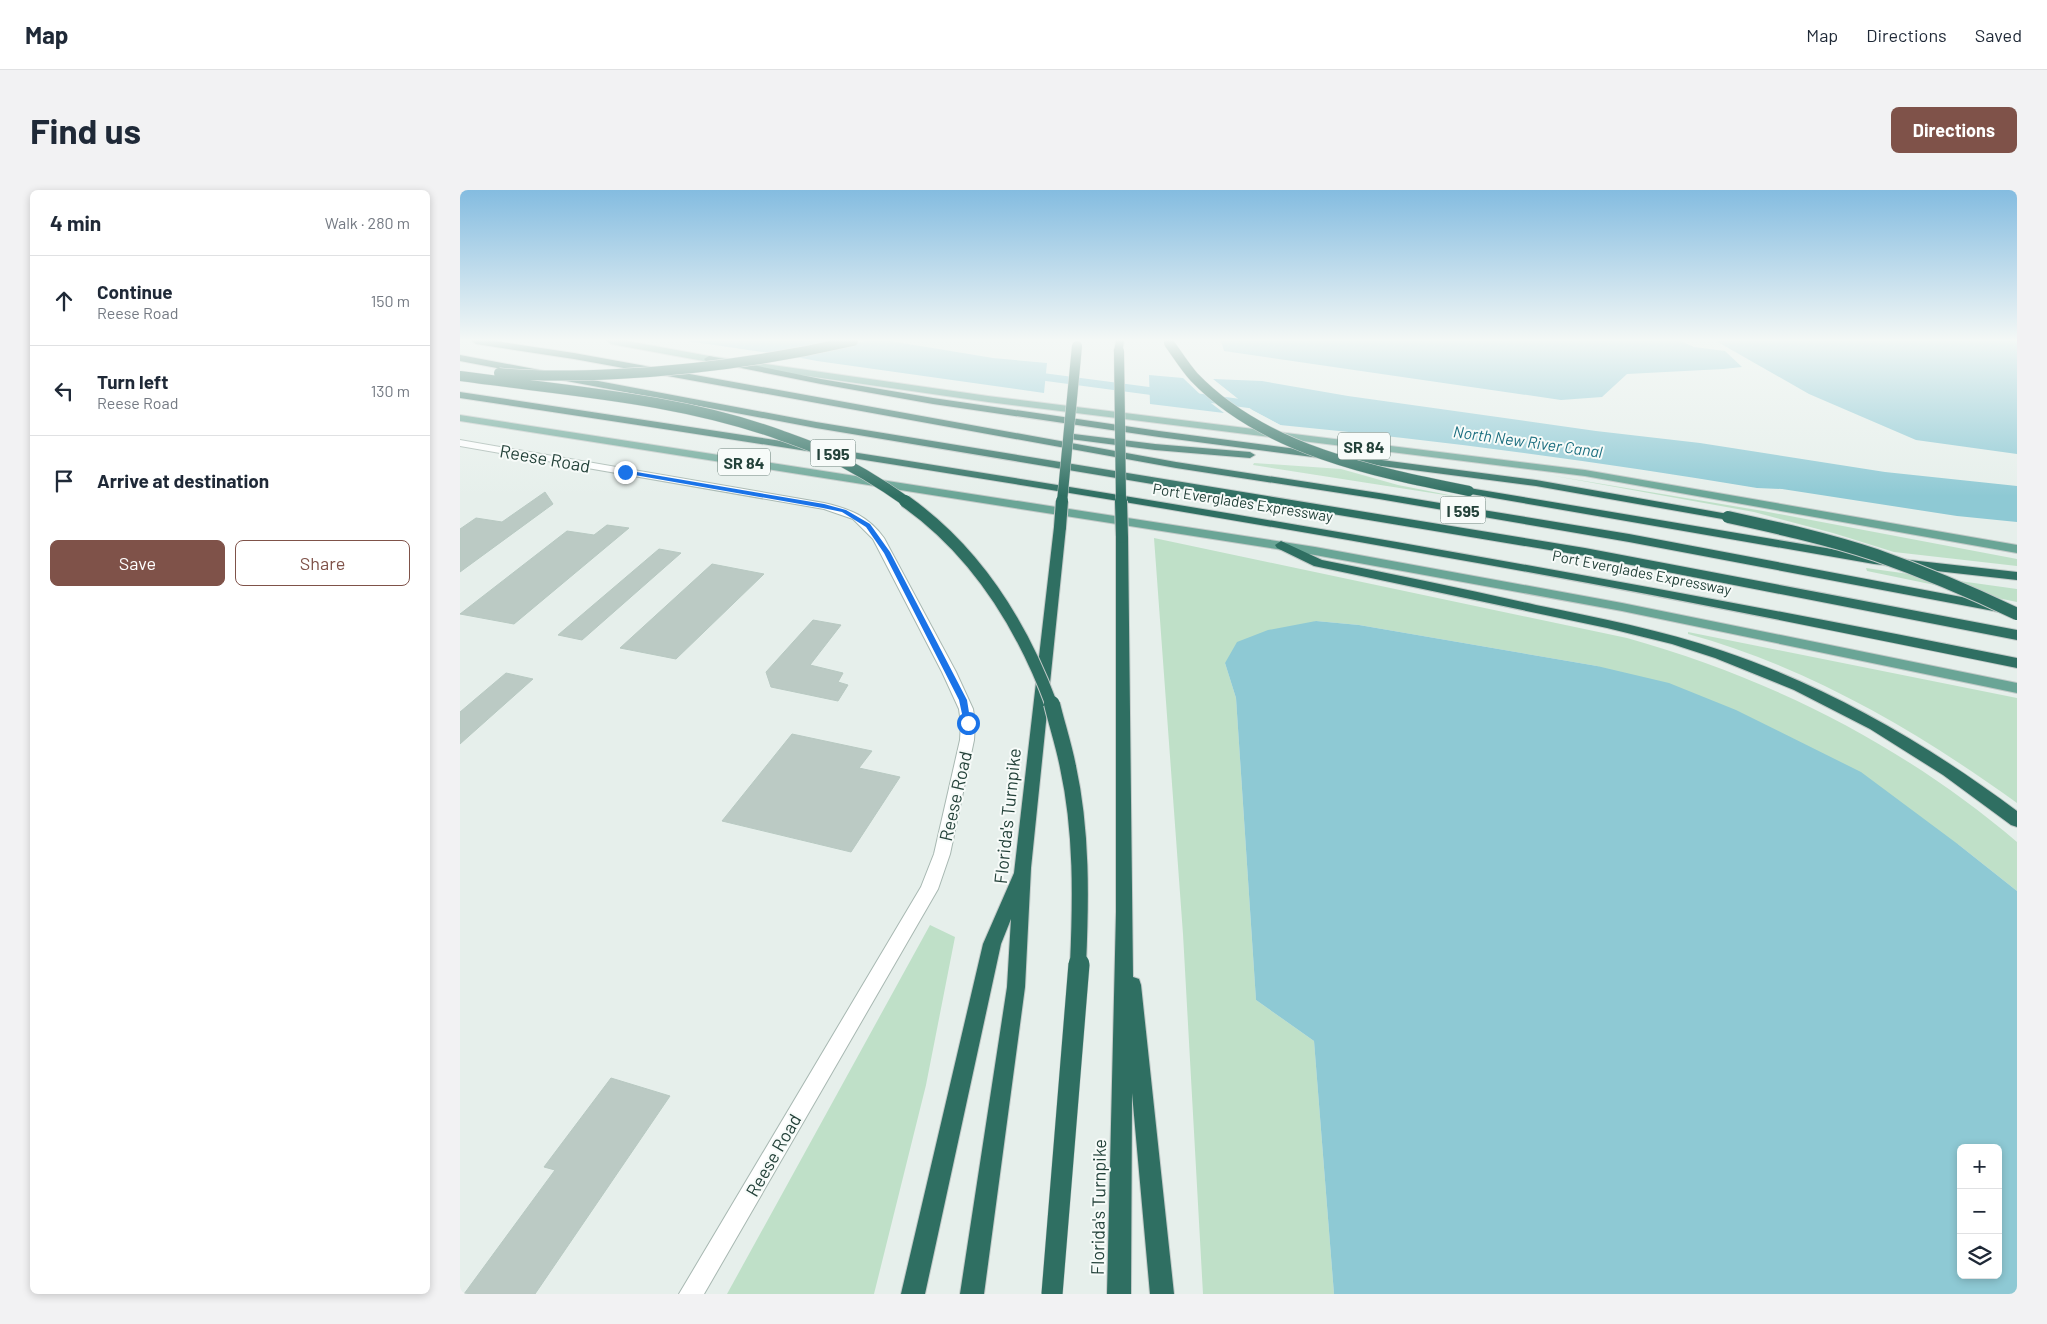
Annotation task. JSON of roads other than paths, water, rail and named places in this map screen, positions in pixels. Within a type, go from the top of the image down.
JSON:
[{"type":"highway","points":[[570,393],[679,409],[756,427],[844,460],[911,503],[967,553],[994,588],[1018,626],[1054,715],[1068,767],[1074,816],[1080,928],[1078,978],[1052,1294]]},
{"type":"highway","points":[[646,393],[919,443],[1417,522],[1594,553],[2017,636]]},
{"type":"highway","name":"Port Everglades Expressway","points":[[774,393],[1176,465],[1379,496],[1628,538],[2017,613]]},
{"type":"highway","points":[[888,393],[1210,441],[1536,483],[1728,517],[1856,549],[1934,577],[2017,613]]},
{"type":"highway","name":"Florida's Turnpike","points":[[972,1294],[1016,987],[1023,868],[1072,393]]},
{"type":"highway","name":"Florida's Turnpike","points":[[1119,1294],[1125,912],[1120,393]]},
{"type":"highway","points":[[1213,393],[1230,406],[1278,435],[1341,461],[1420,482],[1865,559],[2017,576]]},
{"type":"highway","name":"Port Everglades Expressway","points":[[460,395],[1309,529],[1615,583],[2017,663]]},
{"type":"highway","points":[[908,417],[1204,452],[1316,460],[1338,458]]},
{"type":"highway","points":[[1281,545],[1318,563],[1622,627],[1722,655],[1817,696],[1873,725],[1930,758],[2017,820]]},
{"type":"highway","points":[[913,1294],[992,944],[1023,868]]},
{"type":"highway","points":[[1125,912],[1162,1294]]},
{"type":"main road","name":"SR 84","points":[[950,393],[1155,421],[1559,470],[1640,482],[2017,549]]},
{"type":"main road","name":"SR 84","points":[[460,418],[1281,545],[1622,607],[2017,688]]},
{"type":"street","name":"Reese Road","points":[[460,443],[824,506],[844,511],[857,517],[868,526],[887,552],[966,709],[968,723],[965,758],[942,854],[929,889],[909,926],[691,1294]]},
{"type":"water","points":[[1150,393],[1198,393],[1224,413],[1150,404]]},
{"type":"water","points":[[1230,393],[1328,393],[1596,431],[1700,443],[1885,472],[2017,486],[2017,522],[1957,516],[1782,489],[1757,488],[1519,452],[1280,425],[1252,410]]},
{"type":"water","points":[[1510,393],[1607,393],[1602,397],[1561,400]]},
{"type":"water","points":[[1806,393],[2017,393],[2017,454],[1916,440]]},
{"type":"water","points":[[1316,621],[1359,625],[1597,666],[1669,683],[1736,710],[1861,772],[2017,891],[2017,1294],[1334,1294],[1314,1041],[1256,1000],[1236,698],[1225,663],[1237,642],[1268,630]]},
{"type":"waterway","name":"North New River Canal","points":[[1161,393],[1271,407]]}]
